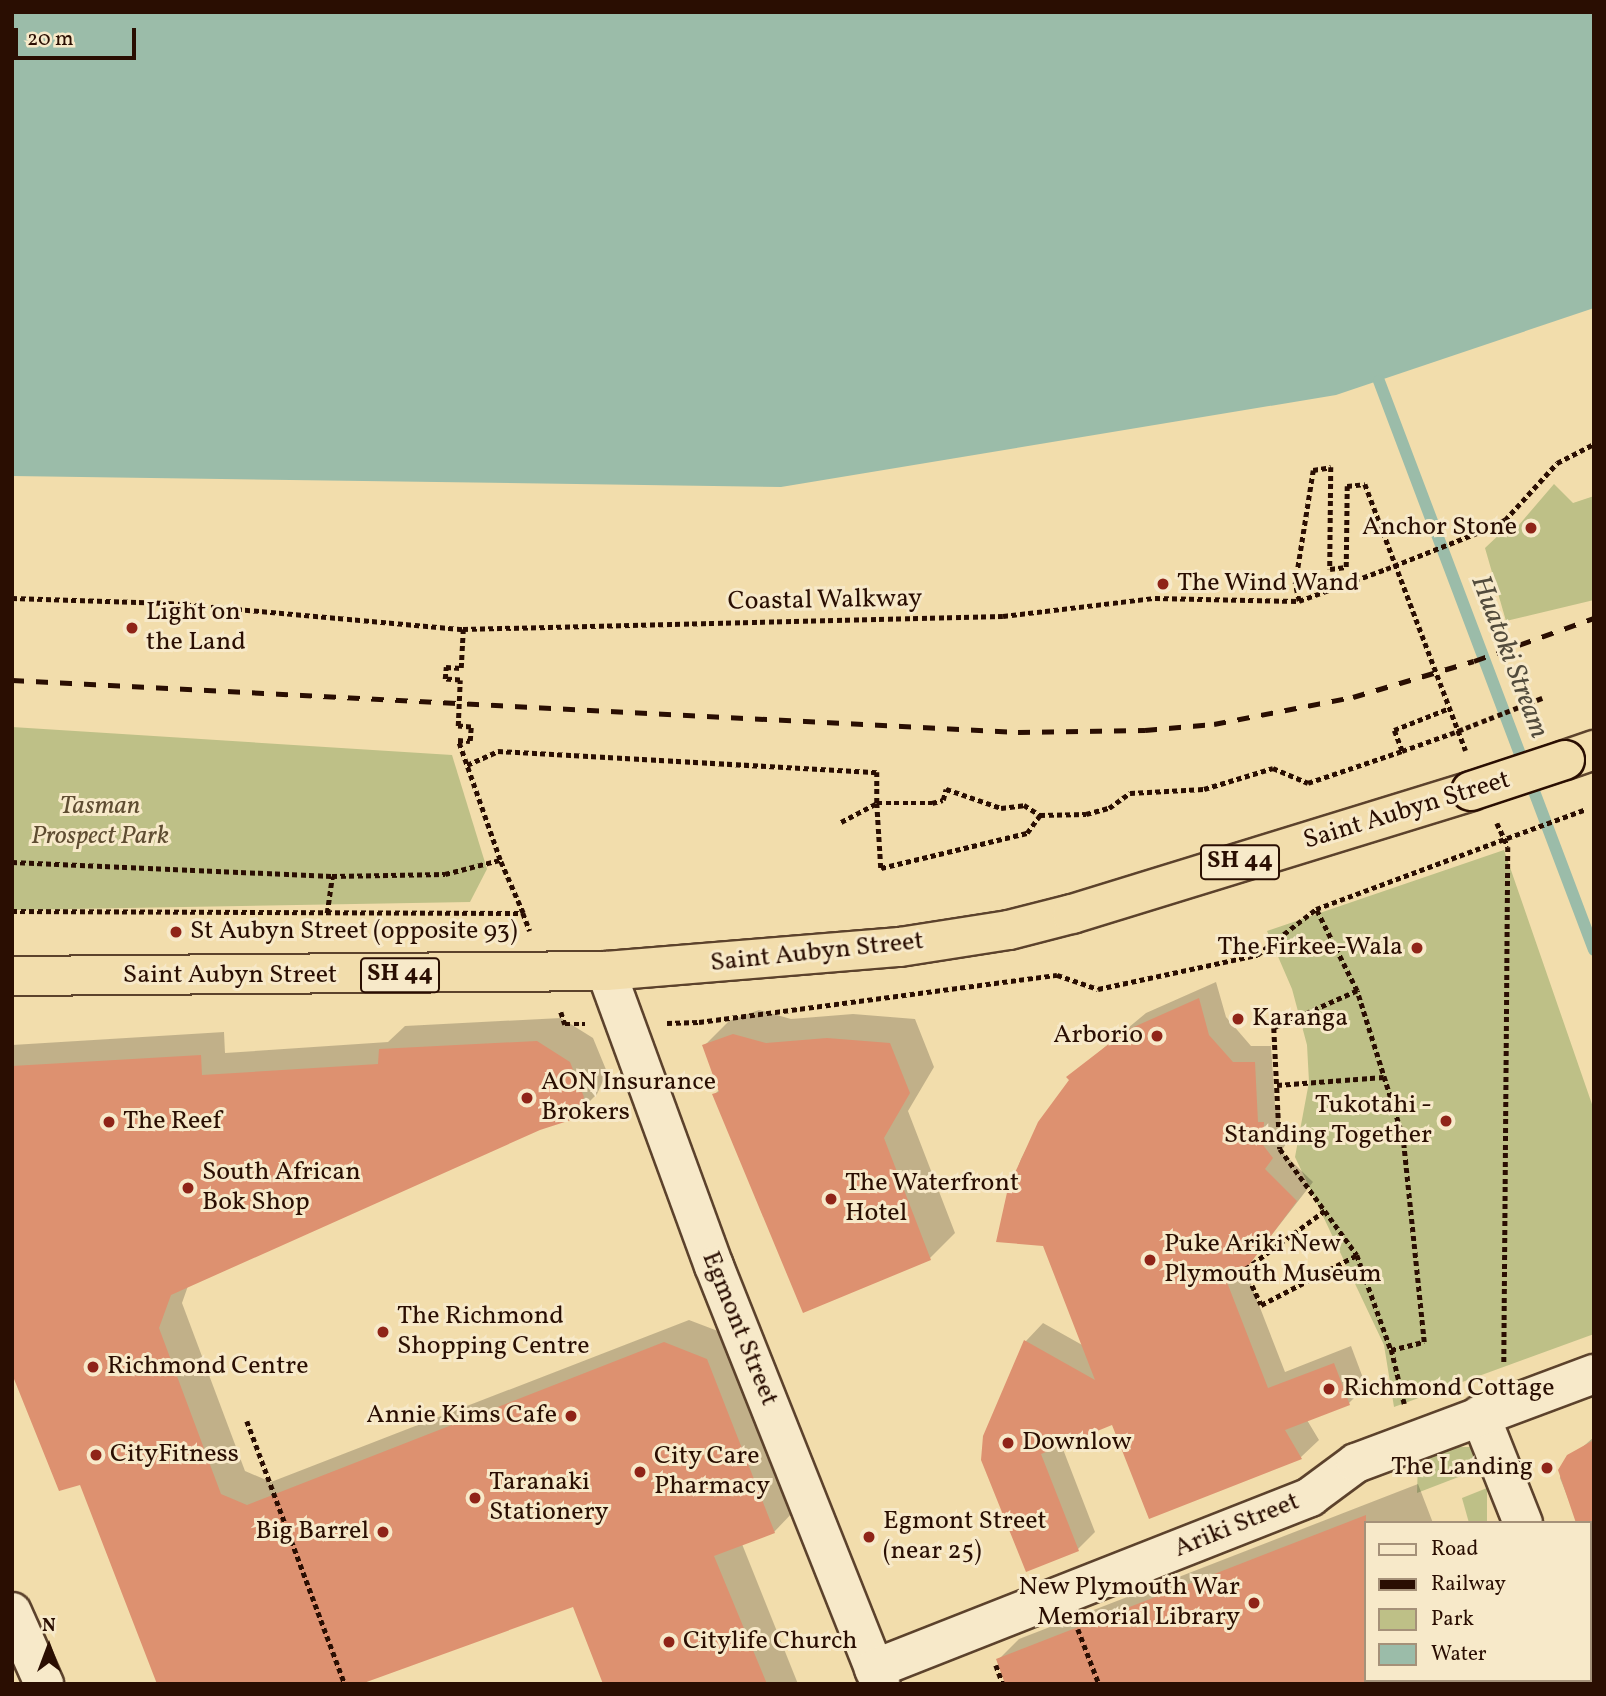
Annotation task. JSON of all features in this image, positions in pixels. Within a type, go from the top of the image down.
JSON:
[{"type":"highway","name":"Saint Aubyn Street","points":[[12,976],[606,971],[900,947],[1009,930],[1471,791],[1580,755]]},
{"type":"street","name":"Egmont Street","points":[[606,971],[714,1266],[877,1676]]},
{"type":"street","name":"Ariki Street","points":[[877,1676],[1065,1594],[1310,1497],[1356,1463],[1594,1374]]},
{"type":"street","points":[[1480,1415],[1522,1521]]},
{"type":"street","points":[[12,1612],[44,1684]]},
{"type":"path","name":"Coastal Walkway","points":[[12,598],[169,603],[463,629],[1003,616],[1156,598],[1299,601],[1505,520],[1557,463],[1594,444]]},
{"type":"path","points":[[12,911],[523,913],[500,860],[458,740],[470,740],[471,727],[458,726],[460,680],[445,679],[446,667],[461,668],[463,629]]},
{"type":"path","points":[[841,822],[877,803],[932,803],[943,800],[946,789],[1001,808],[1024,805],[1040,815],[1086,814],[1109,808],[1130,793],[1203,789],[1273,768],[1308,783],[1450,734],[1542,698]]},
{"type":"path","points":[[1402,751],[1394,730],[1447,709]]},
{"type":"path","points":[[467,765],[498,751],[877,772],[881,868],[1027,833],[1040,815]]},
{"type":"path","points":[[1391,1350],[1424,1342],[1403,1138],[1357,990],[1315,909],[1584,810]]},
{"type":"path","points":[[12,862],[332,876],[445,874],[500,860]]},
{"type":"path","points":[[327,913],[332,876]]},
{"type":"path","points":[[1357,990],[1274,1028],[1280,1149],[1357,1255],[1391,1350],[1413,1442]]},
{"type":"path","points":[[1277,1085],[1384,1077]]},
{"type":"path","points":[[1325,1211],[1245,1270],[1261,1305],[1357,1255]]},
{"type":"path","points":[[247,1421],[345,1684]]},
{"type":"path","points":[[1065,1594],[1099,1684]]},
{"type":"path","points":[[996,1664],[1003,1684]]},
{"type":"green space","points":[[1554,484],[1573,503],[1594,496],[1594,600],[1506,621],[1485,548],[1503,531],[1518,526]]},
{"type":"green space","name":"Tasman Prospect Park","points":[[12,727],[452,755],[487,869],[470,902],[12,910]]},
{"type":"green space","points":[[1504,850],[1594,1110],[1594,1334],[1394,1407],[1384,1345],[1295,1157],[1309,1082],[1307,1045],[1292,989],[1267,931]]},
{"type":"green space","points":[[1451,1447],[1472,1447],[1487,1466],[1417,1493],[1418,1461]]},
{"type":"green space","points":[[1487,1488],[1487,1521],[1468,1521],[1462,1498]]},
{"type":"water","points":[[12,12],[1594,12],[1594,308],[1336,395],[781,487],[12,476]]},
{"type":"building","name":"Puke Ariki New Plymouth Museum","points":[[1199,998],[1209,1035],[1233,1062],[1255,1062],[1258,1122],[1264,1122],[1263,1145],[1273,1158],[1265,1169],[1297,1201],[1243,1273],[1223,1272],[1268,1388],[1334,1363],[1350,1405],[1285,1430],[1302,1459],[1149,1519],[1112,1425],[1041,1454],[1079,1551],[1026,1572],[981,1460],[983,1436],[1024,1340],[1095,1380],[1043,1246],[996,1242],[1008,1188],[1038,1122],[1069,1080],[1066,1077],[1127,1030]]},
{"type":"building","name":"The Waterfront Hotel","points":[[733,1034],[766,1043],[827,1038],[890,1043],[910,1093],[884,1138],[931,1260],[803,1313],[712,1094],[719,1092],[702,1045]]},
{"type":"building","name":"Richmond Centre","points":[[537,1041],[570,1062],[584,1097],[574,1119],[540,1130],[171,1295],[159,1328],[221,1494],[247,1505],[664,1342],[707,1359],[775,1533],[714,1556],[767,1684],[603,1684],[573,1607],[361,1684],[157,1684],[80,1485],[59,1491],[12,1374],[12,1066],[201,1055],[202,1075],[378,1064],[379,1049]]},
{"type":"building","points":[[1594,1440],[1594,1562],[1592,1521],[1575,1521],[1558,1470],[1567,1455]]},
{"type":"building","name":"New Plymouth War Memorial Library","points":[[1366,1515],[1366,1684],[1005,1684],[996,1659]]},
{"type":"waterway","name":"Huatoki Stream","points":[[1379,381],[1594,950]]},
{"type":"railway","points":[[12,680],[1018,732],[1145,730],[1214,724],[1353,697],[1474,661],[1594,618]]},
{"type":"place","name":"Anchor Stone","points":[[1531,528]]},
{"type":"place","name":"The Wind Wand","points":[[1163,584]]},
{"type":"place","name":"Light on the Land","points":[[132,628]]},
{"type":"place","name":"St Aubyn Street (opposite 93)","points":[[176,932]]},
{"type":"place","name":"The Firkee-Wala","points":[[1417,948]]},
{"type":"place","name":"Karanga","points":[[1238,1019]]},
{"type":"place","name":"Arborio","points":[[1157,1036]]},
{"type":"place","name":"AON Insurance Brokers","points":[[527,1098]]},
{"type":"place","name":"Tukotahi - Standing Together","points":[[1446,1121]]},
{"type":"place","name":"The Reef","points":[[109,1122]]},
{"type":"place","name":"South African Bok Shop","points":[[188,1188]]},
{"type":"place","name":"The Waterfront Hotel","points":[[831,1199]]},
{"type":"place","name":"Puke Ariki New Plymouth Museum","points":[[1150,1260]]},
{"type":"place","name":"The Richmond Shopping Centre","points":[[383,1332]]},
{"type":"place","name":"Richmond Centre","points":[[93,1367]]},
{"type":"place","name":"Richmond Cottage","points":[[1329,1389]]},
{"type":"place","name":"Annie Kims Cafe","points":[[571,1416]]},
{"type":"place","name":"Downlow","points":[[1008,1443]]},
{"type":"place","name":"CityFitness","points":[[96,1455]]},
{"type":"place","name":"The Landing","points":[[1547,1468]]},
{"type":"place","name":"City Care Pharmacy","points":[[640,1472]]},
{"type":"place","name":"Taranaki Stationery","points":[[475,1498]]},
{"type":"place","name":"Big Barrel","points":[[383,1532]]},
{"type":"place","name":"Egmont Street (near 25)","points":[[869,1537]]},
{"type":"place","name":"New Plymouth War Memorial Library","points":[[1254,1603]]},
{"type":"place","name":"Citylife Church","points":[[669,1642]]}]
